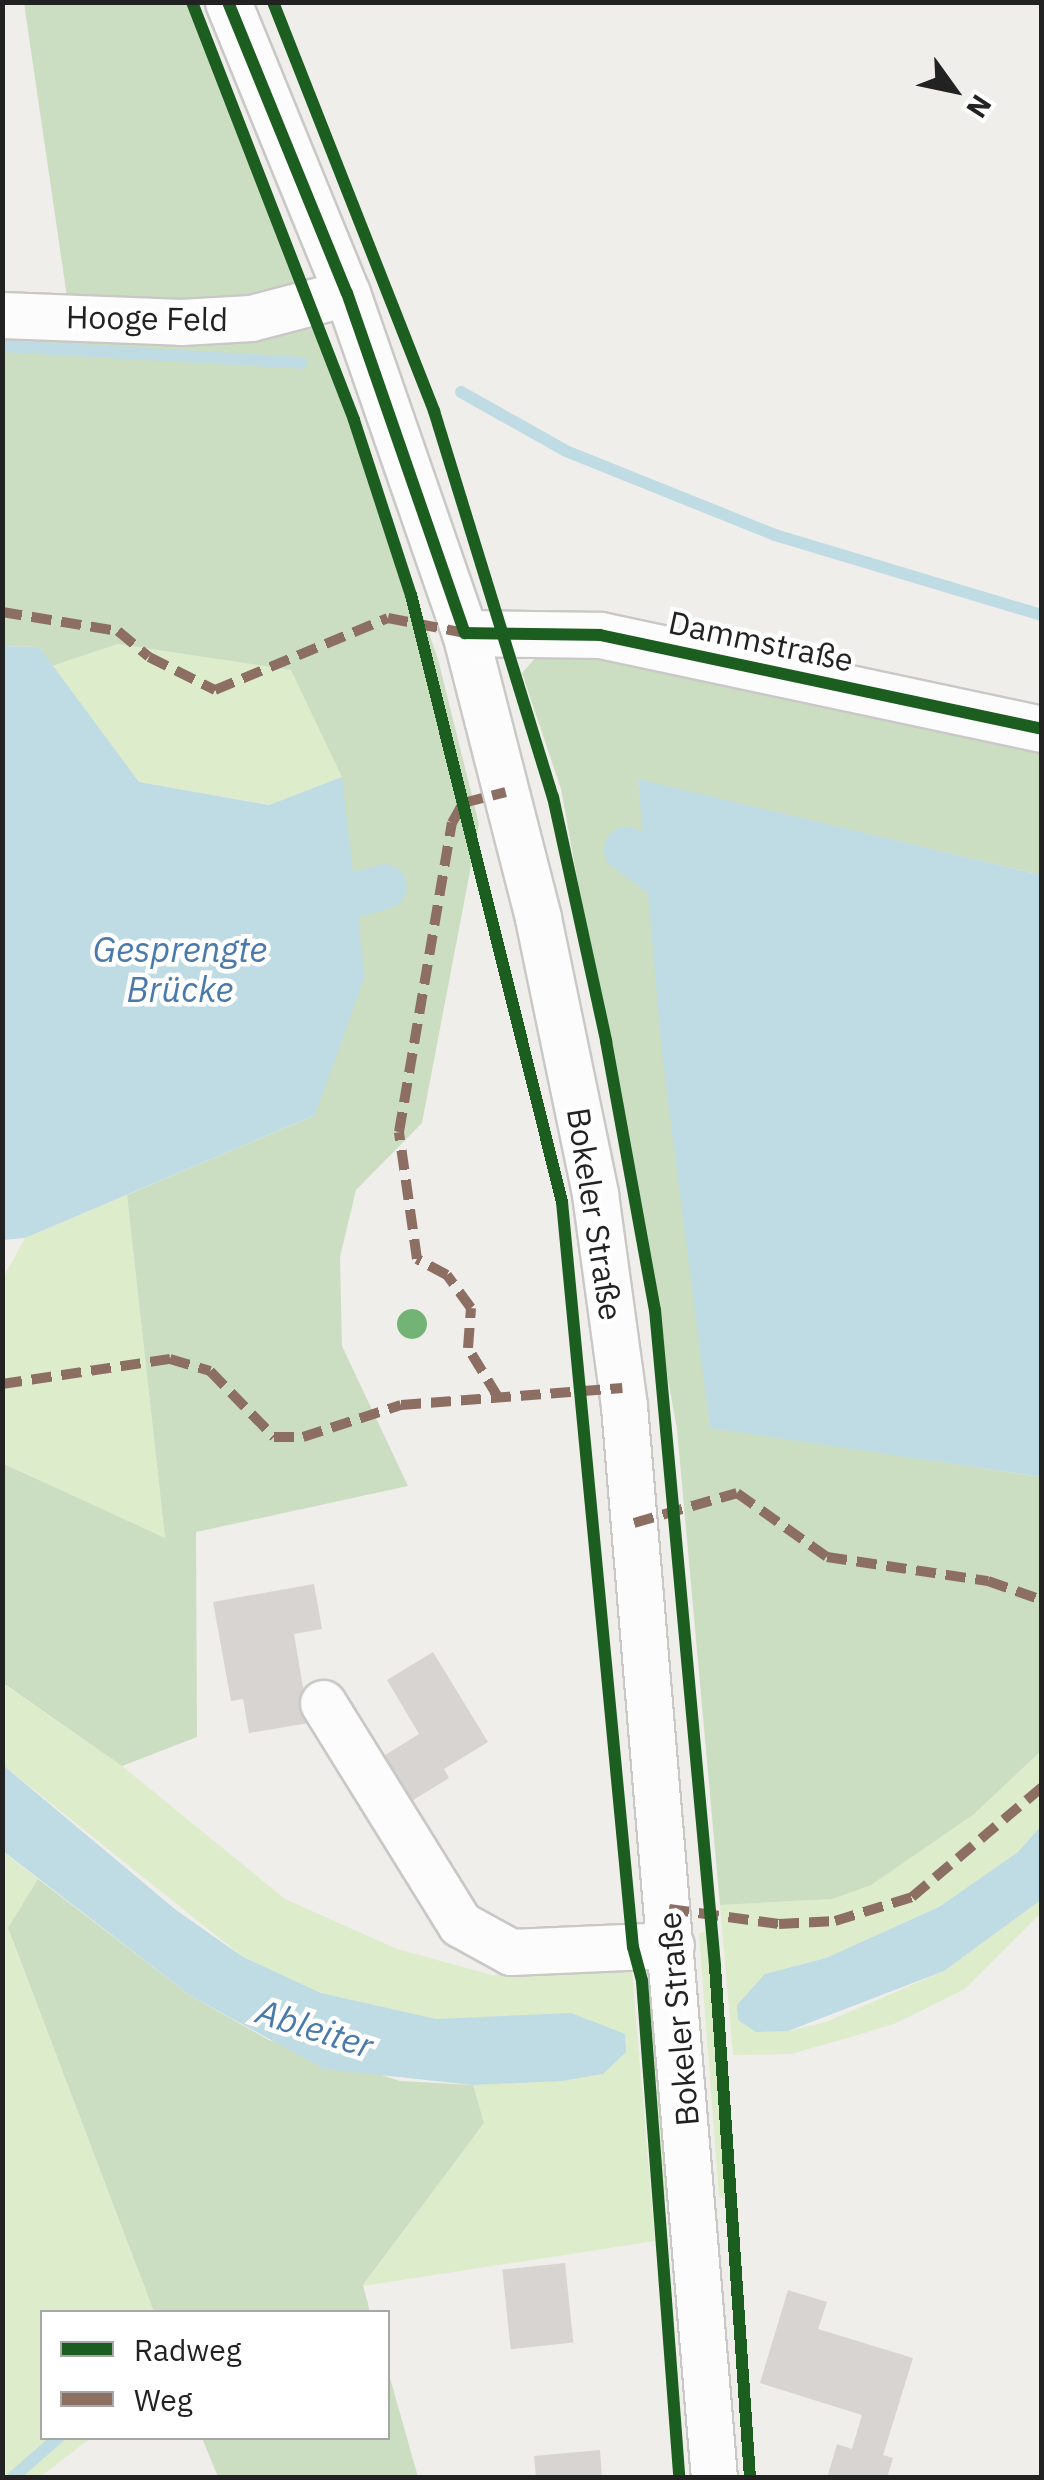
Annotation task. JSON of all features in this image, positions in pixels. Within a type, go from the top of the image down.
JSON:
[{"type":"street","name":"Bokeler Straße","points":[[228,2],[348,293],[465,632],[538,918],[596,1194],[624,1406],[714,2478]]},
{"type":"street","name":"Hooge Feld","points":[[2,315],[233,319],[348,293]]},
{"type":"street","name":"Dammstraße","points":[[465,632],[600,635],[1042,729]]},
{"type":"street","points":[[323,1704],[460,1924],[511,1952],[672,1945]]},
{"type":"green space","points":[[24,3],[186,3],[303,286],[240,304],[67,297]]},
{"type":"green space","points":[[3,326],[229,335],[314,329],[349,407],[438,659],[479,824],[422,1123],[356,1190],[340,1257],[342,1346],[408,1486],[196,1532],[197,1737],[122,1766],[3,1683],[2,1463],[165,1538],[127,1195],[315,1115],[342,777],[291,670],[118,644],[52,666],[39,647],[3,646]]},
{"type":"green space","points":[[118,644],[298,671],[342,777],[270,805],[139,782],[52,666]]},
{"type":"green space","points":[[604,652],[1041,748],[1041,875],[638,780],[710,1427],[1041,1477],[1041,1751],[974,1814],[871,1885],[832,1899],[720,1905],[677,1429],[561,789],[522,673],[537,656]]},
{"type":"green space","points":[[127,1195],[165,1539],[3,1463],[2,1280],[25,1238]]},
{"type":"green space","points":[[2,1683],[122,1766],[285,1899],[397,1949],[492,1975],[632,1972],[655,2241],[363,2286],[484,2123],[473,2085],[603,2074],[437,2020],[321,1993],[243,1957],[3,1765]]},
{"type":"green space","points":[[1041,1751],[1041,1826],[1018,1852],[939,1907],[826,1958],[765,1974],[788,2031],[826,2022],[944,1971],[1041,1900],[1041,1913],[965,1989],[894,2024],[844,2039],[791,2054],[733,2055],[720,1905],[832,1899],[974,1814]]},
{"type":"green space","points":[[2,1851],[38,1879],[8,1929],[153,2310],[40,2310],[40,2440],[88,2440],[40,2477],[3,2477]]},
{"type":"green space","points":[[38,1879],[191,1996],[269,2040],[400,2081],[473,2085],[484,2123],[363,2285],[369,2310],[153,2310],[8,1928]]},
{"type":"green space","points":[[706,1931],[728,2200],[719,2197],[699,1934]]},
{"type":"green space","points":[[646,1968],[652,1973],[671,2197],[662,2197]]},
{"type":"green space","points":[[390,2378],[418,2477],[218,2477],[203,2440],[390,2440]]},
{"type":"water","name":"Gesprengte Brücke","points":[[3,646],[39,647],[139,782],[269,805],[342,777],[365,976],[315,1115],[25,1238],[3,1240]]},
{"type":"water","points":[[638,779],[1041,875],[1041,1477],[710,1428],[662,1053]]},
{"type":"water","name":"Ableiter","points":[[3,1765],[176,1910],[243,1957],[321,1993],[436,2019],[571,2013],[625,2034],[626,2052],[603,2074],[562,2081],[473,2085],[324,2069],[191,1996],[3,1851]]},
{"type":"water","points":[[1041,1826],[1041,1900],[944,1971],[788,2031],[756,2032],[738,2020],[737,2005],[765,1974],[826,1958],[939,1907],[1018,1852]]},
{"type":"building","points":[[314,1584],[322,1629],[294,1634],[309,1723],[249,1733],[243,1699],[231,1701],[213,1602]]},
{"type":"building","points":[[433,1652],[488,1742],[444,1769],[449,1778],[410,1802],[382,1757],[419,1734],[387,1680]]},
{"type":"building","points":[[565,2263],[573,2343],[511,2349],[502,2270]]},
{"type":"building","points":[[788,2290],[827,2302],[818,2329],[913,2358],[883,2455],[893,2458],[887,2478],[827,2478],[837,2444],[852,2449],[862,2415],[760,2383]]},
{"type":"building","points":[[600,2450],[602,2478],[536,2478],[534,2456]]},
{"type":"waterway","points":[[2,346],[302,363]]},
{"type":"waterway","points":[[461,392],[566,451],[775,535],[1042,615]]},
{"type":"waterway","points":[[626,849],[694,898]]},
{"type":"waterway","points":[[298,910],[384,886]]},
{"type":"waterway","points":[[12,2478],[56,2440]]},
{"type":"marked path","points":[[2,612],[118,631],[149,657],[215,690],[388,618],[465,633]]},
{"type":"marked path","points":[[498,1397],[468,1348],[471,1308],[447,1275],[417,1259],[399,1132],[452,823],[463,803],[506,792]]},
{"type":"marked path","points":[[2,1384],[170,1359],[210,1371],[274,1437],[303,1437],[401,1405],[622,1388]]},
{"type":"marked path","points":[[634,1523],[737,1493],[827,1557],[988,1581],[1042,1600]]},
{"type":"marked path","points":[[669,1909],[779,1924],[835,1921],[912,1897],[1042,1787]]},
{"type":"cycle path","points":[[192,2],[354,420],[411,595],[562,1202],[633,1947],[642,1981],[679,2478]]},
{"type":"cycle path","points":[[228,2],[347,293],[465,633],[600,635],[1042,729]]},
{"type":"cycle path","points":[[273,2],[434,411],[553,797],[606,1041],[655,1310],[715,1966],[750,2478]]}]
